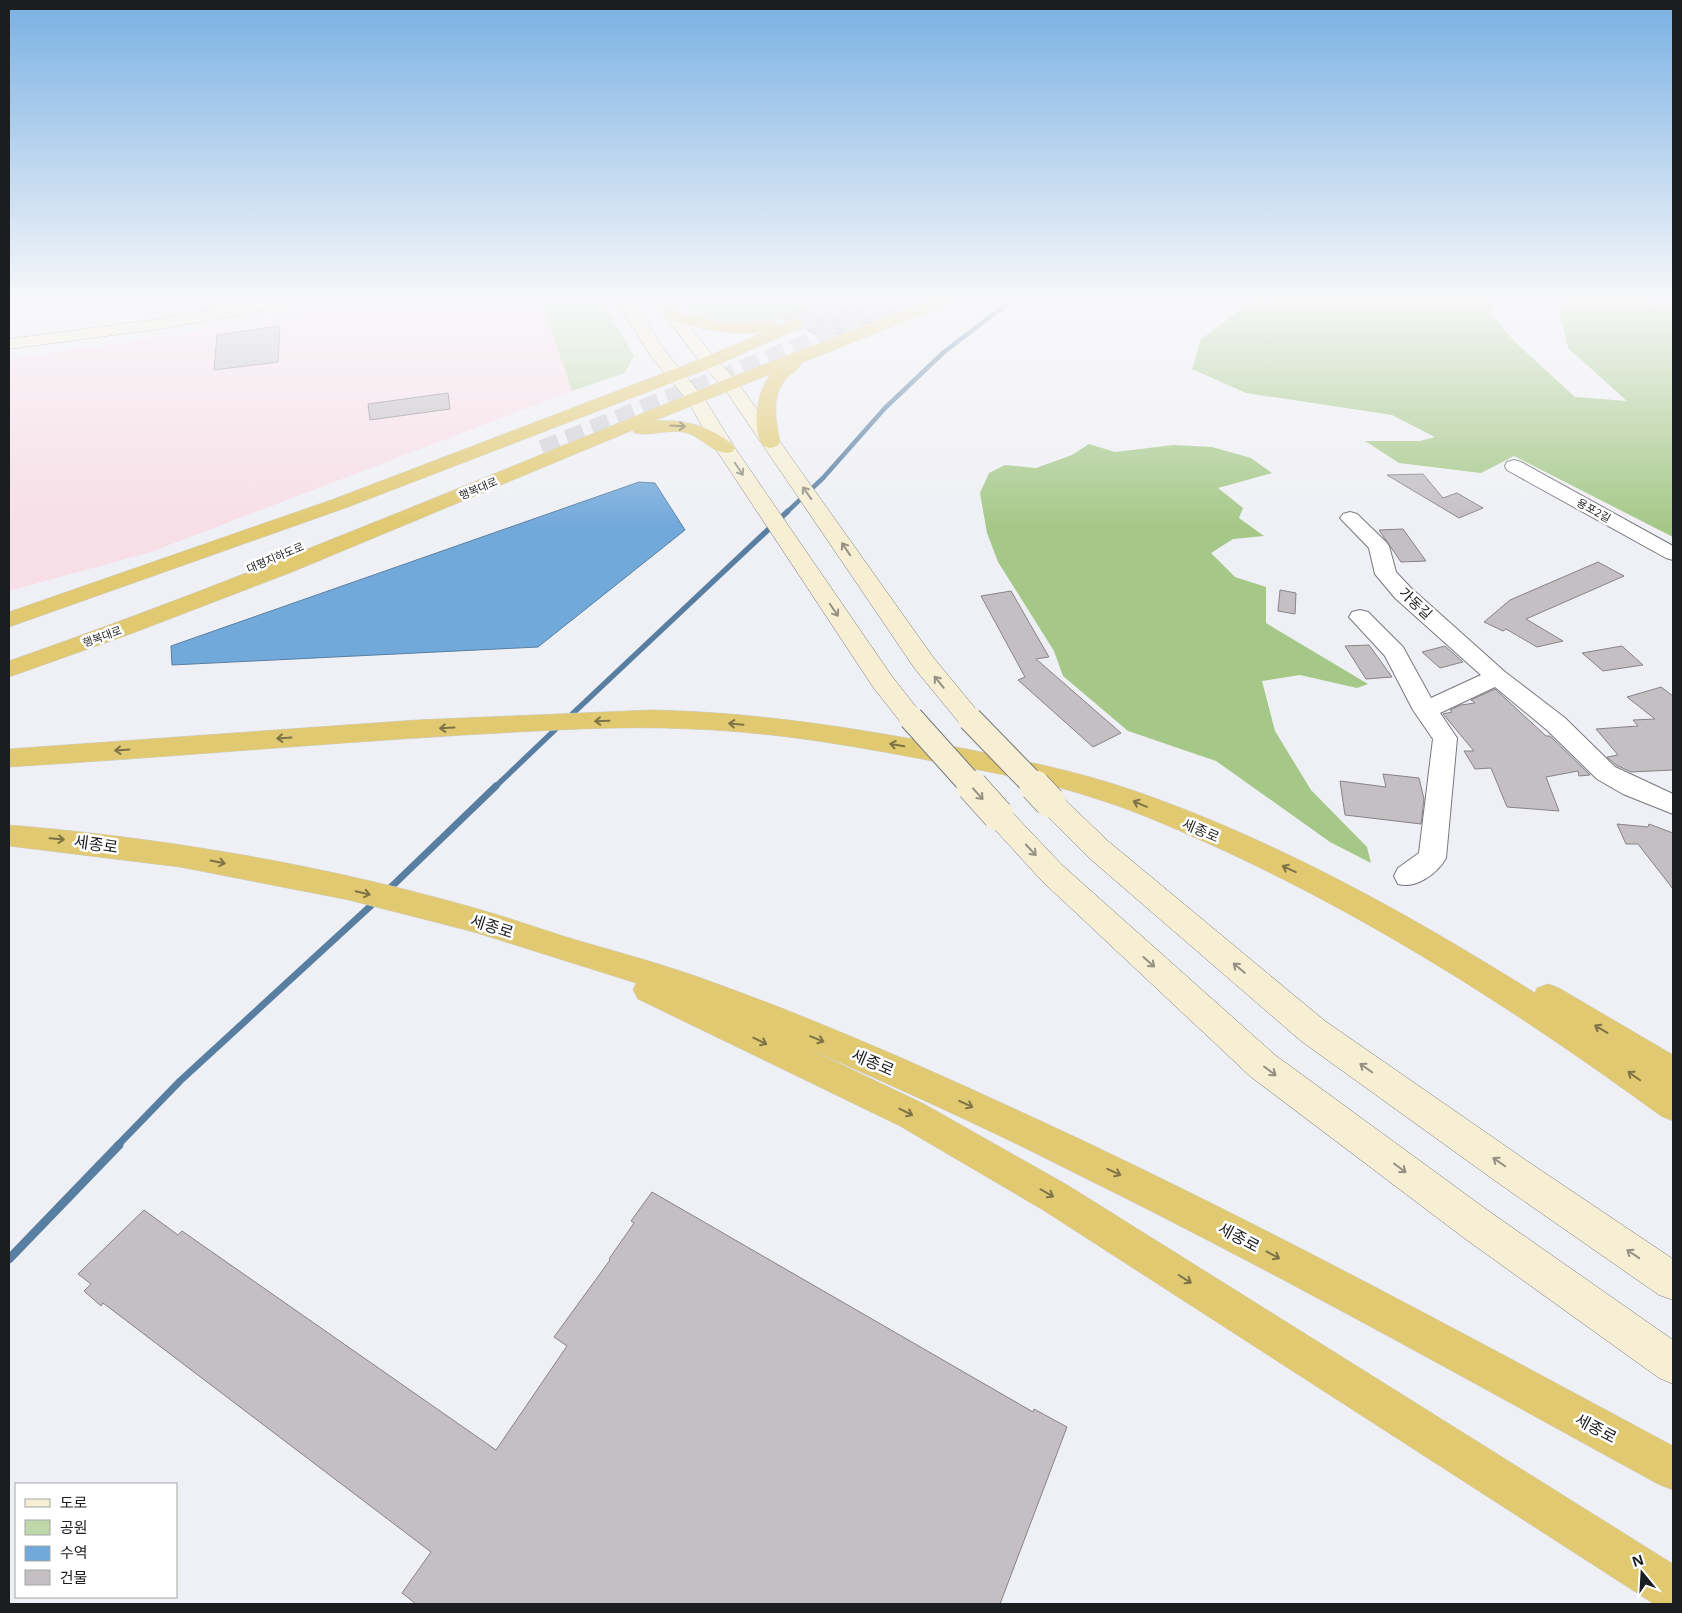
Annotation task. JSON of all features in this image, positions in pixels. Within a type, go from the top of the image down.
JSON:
[{"type":"highway","points":[[538,445],[672,375]]},
{"type":"highway","points":[[580,445],[753,375]]},
{"type":"highway","points":[[770,442],[766,416],[767,392],[782,375]]},
{"type":"highway","points":[[538,445],[580,445],[634,430],[683,425],[710,436],[725,448]]},
{"type":"highway","name":"대평지하도로","points":[[9,621],[116,591],[265,544],[538,445]]},
{"type":"highway","name":"대평지하도로","points":[[9,669],[538,445]]},
{"type":"highway","name":"세종로","points":[[9,758],[404,730],[651,719],[756,725],[835,734],[1064,779],[1127,799],[1242,848],[1333,890],[1475,972],[1538,1011],[1673,1105]]},
{"type":"highway","name":"세종로","points":[[9,835],[78,841],[204,859],[316,881],[465,917],[691,988],[883,1066],[1121,1175],[1673,1469]]},
{"type":"highway","points":[[1333,890],[1399,916],[1473,954],[1673,1072]]},
{"type":"highway","points":[[540,941],[746,1035],[912,1115],[1056,1198],[1673,1590]]},
{"type":"street","points":[[673,375],[695,398],[755,494],[882,681],[911,718],[1052,873],[1263,1066],[1477,1225],[1673,1364]]},
{"type":"street","points":[[722,375],[730,384],[924,663],[970,720],[1098,849],[1313,1030],[1514,1173],[1673,1281]]},
{"type":"street","name":"용포2길","points":[[1514,466],[1673,554]]},
{"type":"street","name":"가동길","points":[[1350,518],[1379,546],[1386,574],[1403,593],[1497,677],[1556,724],[1606,773],[1673,805]]},
{"type":"street","points":[[1360,617],[1395,652],[1425,710],[1445,738],[1432,858],[1408,876]]},
{"type":"street","points":[[1425,710],[1497,677]]},
{"type":"shaded area","points":[[9,375],[567,375],[572,391],[151,552],[9,591]]},
{"type":"green space","points":[[567,375],[618,375],[572,391]]},
{"type":"green space","points":[[1206,375],[1551,375],[1575,397],[1627,401],[1598,375],[1673,375],[1673,537],[1514,456],[1481,473],[1399,463],[1365,441],[1420,441],[1435,437],[1392,415],[1246,393]]},
{"type":"green space","points":[[1089,444],[1115,452],[1173,445],[1212,447],[1251,458],[1272,473],[1218,488],[1243,508],[1239,518],[1264,536],[1233,539],[1211,553],[1235,577],[1266,587],[1266,623],[1368,684],[1357,688],[1300,675],[1262,681],[1275,731],[1311,790],[1367,847],[1371,863],[1330,842],[1216,761],[1128,731],[1063,676],[1054,651],[998,562],[987,533],[980,493],[989,473],[1005,465],[1036,468],[1072,455]]},
{"type":"water","points":[[639,482],[655,483],[685,530],[538,647],[172,665],[171,646]]},
{"type":"building","points":[[448,393],[450,409],[370,420],[368,404]]},
{"type":"building","points":[[1423,474],[1443,498],[1457,493],[1483,508],[1459,518],[1387,475]]},
{"type":"building","points":[[1403,529],[1426,561],[1401,562],[1379,530]]},
{"type":"building","points":[[1598,562],[1624,576],[1526,619],[1563,641],[1537,647],[1506,629],[1503,631],[1484,622],[1510,600]]},
{"type":"building","points":[[1280,590],[1296,593],[1295,614],[1278,611]]},
{"type":"building","points":[[1011,591],[1049,657],[1036,659],[1121,733],[1093,747],[1018,680],[1025,677],[981,596]]},
{"type":"building","points":[[1369,645],[1392,677],[1366,679],[1345,646]]},
{"type":"building","points":[[1445,646],[1463,662],[1440,668],[1422,652]]},
{"type":"building","points":[[1622,646],[1643,665],[1603,671],[1582,653]]},
{"type":"building","points":[[1661,687],[1673,696],[1673,770],[1631,772],[1616,765],[1607,757],[1618,755],[1596,729],[1638,726],[1633,720],[1655,719],[1627,697]]},
{"type":"building","points":[[1495,689],[1546,736],[1550,736],[1590,775],[1579,776],[1578,771],[1546,777],[1559,811],[1507,807],[1491,768],[1475,769],[1464,751],[1474,751],[1443,714],[1452,712],[1450,710],[1461,705],[1475,703],[1471,700]]},
{"type":"building","points":[[1383,774],[1419,778],[1424,799],[1421,824],[1345,815],[1340,781],[1386,787]]},
{"type":"building","points":[[1617,824],[1648,827],[1649,824],[1673,833],[1673,889],[1638,844],[1626,844]]},
{"type":"building","points":[[652,1192],[1033,1412],[1034,1409],[1067,1427],[1000,1604],[416,1604],[402,1593],[431,1552],[103,1303],[101,1306],[84,1291],[91,1284],[78,1274],[144,1210],[178,1235],[182,1231],[496,1450],[567,1346],[554,1337],[610,1260],[634,1223],[631,1221]]},
{"type":"waterway","points":[[787,512],[823,478],[885,408],[919,375]]},
{"type":"waterway","points":[[568,718],[788,511]]},
{"type":"waterway","points":[[495,787],[560,725]]},
{"type":"waterway","points":[[387,891],[496,786]]},
{"type":"waterway","points":[[117,1146],[180,1081],[376,901]]},
{"type":"waterway","points":[[9,1259],[119,1145]]},
{"type":"tunnel","points":[[542,449],[726,375]]}]
